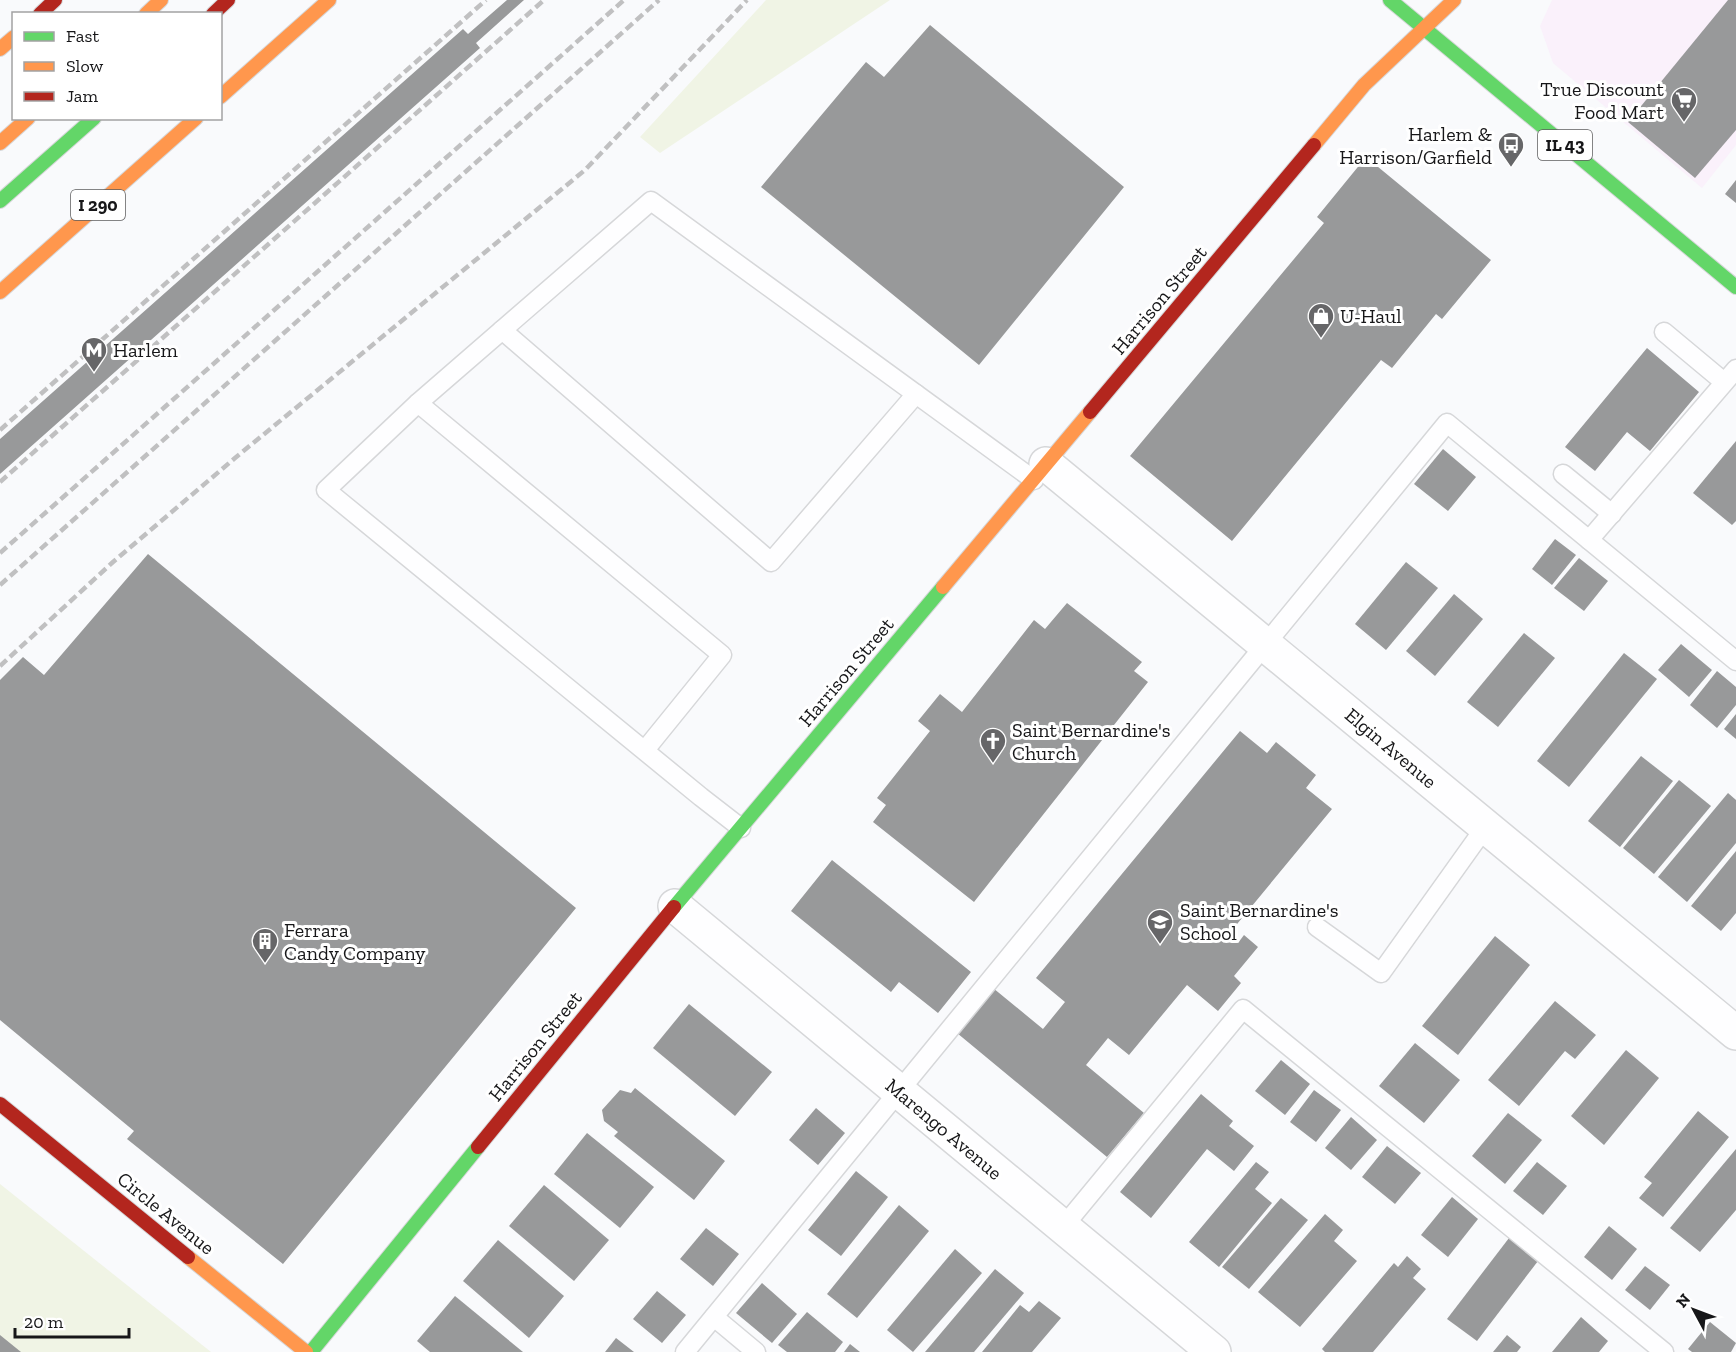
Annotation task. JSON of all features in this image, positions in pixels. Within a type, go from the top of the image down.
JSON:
[{"type":"main road","points":[[42,12],[55,0]]},
{"type":"main road","points":[[148,12],[161,0]]},
{"type":"main road","points":[[215,12],[228,0]]},
{"type":"main road","points":[[222,95],[329,0]]},
{"type":"main road","name":"IL 43","points":[[1390,0],[1736,287]]},
{"type":"main road","name":"Harrison Street","points":[[311,1352],[675,906],[1364,85],[1425,30],[1454,0]]},
{"type":"main road","points":[[0,49],[12,39]]},
{"type":"main road","points":[[0,143],[26,120]]},
{"type":"main road","points":[[0,201],[92,120]]},
{"type":"main road","name":"I 290","points":[[0,292],[194,120]]},
{"type":"main road","name":"Circle Avenue","points":[[0,1104],[306,1352]]},
{"type":"street","name":"Elgin Avenue","points":[[1040,472],[1265,644],[1736,1033]]},
{"type":"street","name":"Marengo Avenue","points":[[675,906],[1214,1352]]},
{"type":"lane","points":[[741,828],[326,489],[418,403],[651,201],[916,394],[1040,472]]},
{"type":"lane","points":[[502,330],[771,562],[916,394]]},
{"type":"lane","points":[[1589,540],[1730,375],[1664,332]]},
{"type":"lane","points":[[418,403],[722,656],[645,750]]},
{"type":"lane","points":[[685,1352],[1447,423],[1736,661]]},
{"type":"lane","points":[[1563,474],[1612,514]]},
{"type":"lane","points":[[1317,927],[1380,973],[1486,826]]},
{"type":"lane","points":[[1063,1227],[1243,1009],[1664,1352]]},
{"type":"lane","points":[[714,1317],[756,1352]]},
{"type":"shaded area","points":[[766,0],[890,0],[660,153],[640,137]]},
{"type":"shaded area","points":[[1552,0],[1736,0],[1736,145],[1702,188],[1553,63],[1540,26]]},
{"type":"shaded area","points":[[0,1184],[211,1352],[0,1352]]},
{"type":"building","points":[[507,0],[524,0],[476,43],[480,48],[0,474],[0,439],[463,29],[468,34]]},
{"type":"building","points":[[1728,0],[1736,0],[1736,130],[1695,178],[1628,122]]},
{"type":"building","points":[[930,25],[1124,187],[979,365],[761,187],[866,62],[884,77]]},
{"type":"building","name":"U-Haul","points":[[1366,157],[1491,260],[1442,319],[1436,314],[1392,368],[1381,360],[1232,541],[1130,456],[1324,223],[1317,217]]},
{"type":"building","points":[[1736,180],[1736,203],[1725,194]]},
{"type":"building","points":[[1647,348],[1699,392],[1650,451],[1627,432],[1595,471],[1565,447]]},
{"type":"building","points":[[1736,441],[1736,521],[1732,525],[1693,493]]},
{"type":"building","points":[[1443,449],[1476,477],[1448,511],[1414,484]]},
{"type":"building","points":[[1555,539],[1576,555],[1552,585],[1532,569]]},
{"type":"building","name":"Ferrara Candy Company","points":[[148,554],[576,908],[283,1264],[127,1139],[134,1131],[0,1020],[0,680],[23,657],[44,675]]},
{"type":"building","points":[[1579,558],[1608,581],[1584,611],[1554,588]]},
{"type":"building","points":[[1406,562],[1438,588],[1386,650],[1355,624]]},
{"type":"building","points":[[1454,594],[1483,619],[1435,676],[1406,651]]},
{"type":"building","name":"Saint Bernardine's Church","points":[[1067,603],[1142,662],[1134,671],[1148,682],[974,902],[873,822],[886,805],[877,798],[930,731],[918,721],[940,694],[962,712],[1034,620],[1045,629]]},
{"type":"building","points":[[1524,633],[1555,658],[1498,727],[1467,702]]},
{"type":"building","points":[[1681,644],[1712,670],[1689,697],[1658,670]]},
{"type":"building","points":[[1624,653],[1657,679],[1569,787],[1537,761]]},
{"type":"building","points":[[1717,671],[1736,687],[1736,705],[1717,728],[1690,705]]},
{"type":"building","points":[[1736,714],[1736,739],[1724,729]]},
{"type":"building","name":"Saint Bernardine's School","points":[[1240,731],[1267,753],[1276,742],[1316,775],[1306,788],[1332,809],[1228,935],[1238,943],[1244,935],[1258,947],[1234,976],[1241,983],[1218,1011],[1187,985],[1129,1055],[1108,1038],[1086,1065],[1144,1113],[1107,1157],[957,1033],[993,988],[1043,1029],[1065,1002],[1036,978]]},
{"type":"building","points":[[1641,756],[1673,781],[1620,847],[1588,821]]},
{"type":"building","points":[[1679,780],[1711,806],[1654,874],[1623,848]]},
{"type":"building","points":[[1728,793],[1736,800],[1736,843],[1687,902],[1658,877]]},
{"type":"building","points":[[1736,851],[1736,913],[1721,931],[1691,906]]},
{"type":"building","points":[[832,860],[971,972],[938,1013],[899,982],[891,992],[791,911]]},
{"type":"building","points":[[1495,936],[1530,965],[1458,1055],[1422,1026]]},
{"type":"building","points":[[1555,1001],[1596,1035],[1575,1059],[1565,1051],[1519,1106],[1488,1080]]},
{"type":"building","points":[[689,1004],[772,1072],[735,1116],[653,1048]]},
{"type":"building","points":[[1415,1043],[1460,1080],[1424,1123],[1379,1086]]},
{"type":"building","points":[[1626,1050],[1659,1078],[1604,1145],[1571,1116]]},
{"type":"building","points":[[1281,1060],[1310,1084],[1285,1115],[1255,1091]]},
{"type":"building","points":[[635,1088],[725,1161],[694,1200],[614,1136],[618,1132],[604,1121],[602,1110],[620,1090],[631,1093]]},
{"type":"building","points":[[1314,1090],[1341,1110],[1316,1142],[1290,1122]]},
{"type":"building","points":[[1201,1094],[1233,1121],[1229,1126],[1254,1146],[1234,1171],[1207,1149],[1151,1218],[1120,1192]]},
{"type":"building","points":[[816,1108],[845,1133],[818,1165],[789,1140]]},
{"type":"building","points":[[1698,1111],[1729,1137],[1663,1217],[1639,1198],[1652,1183],[1644,1177]]},
{"type":"building","points":[[1508,1113],[1542,1140],[1505,1184],[1472,1156]]},
{"type":"building","points":[[1351,1117],[1377,1140],[1351,1170],[1325,1148]]},
{"type":"building","points":[[587,1133],[654,1187],[620,1228],[554,1174]]},
{"type":"building","points":[[1387,1146],[1421,1173],[1395,1204],[1362,1177]]},
{"type":"building","points":[[1736,1149],[1736,1210],[1700,1252],[1670,1228]]},
{"type":"building","points":[[1256,1162],[1269,1172],[1255,1189],[1272,1203],[1219,1267],[1189,1242]]},
{"type":"building","points":[[1537,1162],[1567,1186],[1543,1215],[1513,1191]]},
{"type":"building","points":[[856,1171],[888,1197],[841,1256],[808,1230]]},
{"type":"building","points":[[544,1185],[609,1240],[574,1281],[509,1226]]},
{"type":"building","points":[[1452,1197],[1478,1219],[1448,1257],[1421,1235]]},
{"type":"building","points":[[1281,1198],[1308,1220],[1249,1289],[1222,1267]]},
{"type":"building","points":[[899,1205],[929,1231],[857,1318],[827,1294]]},
{"type":"building","points":[[1325,1214],[1343,1230],[1334,1241],[1357,1261],[1300,1327],[1258,1292]]},
{"type":"building","points":[[1609,1226],[1637,1249],[1612,1280],[1584,1257]]},
{"type":"building","points":[[706,1228],[739,1254],[713,1286],[680,1259]]},
{"type":"building","points":[[1509,1238],[1538,1261],[1477,1341],[1447,1319]]},
{"type":"building","points":[[498,1240],[564,1296],[529,1338],[463,1281]]},
{"type":"building","points":[[955,1249],[982,1273],[913,1352],[887,1330]]},
{"type":"building","points":[[1407,1256],[1421,1269],[1413,1278],[1426,1289],[1373,1352],[1325,1352],[1322,1349],[1394,1263],[1398,1267]]},
{"type":"building","points":[[1645,1266],[1670,1285],[1650,1310],[1625,1290]]},
{"type":"building","points":[[995,1269],[1024,1293],[974,1352],[925,1352]]},
{"type":"building","points":[[762,1283],[797,1314],[772,1343],[736,1313]]},
{"type":"building","points":[[657,1291],[686,1315],[662,1343],[633,1319]]},
{"type":"building","points":[[455,1296],[523,1352],[430,1352],[417,1341]]},
{"type":"building","points":[[1039,1301],[1061,1318],[1032,1352],[982,1352],[1020,1305],[1029,1312]]},
{"type":"building","points":[[807,1312],[843,1342],[835,1352],[787,1352],[778,1345]]},
{"type":"building","points":[[1581,1317],[1608,1341],[1599,1352],[1552,1352]]},
{"type":"building","points":[[1710,1322],[1736,1343],[1731,1352],[1692,1352],[1688,1349]]},
{"type":"building","points":[[0,1335],[21,1352],[0,1352]]},
{"type":"building","points":[[1507,1335],[1521,1347],[1517,1352],[1493,1352]]},
{"type":"building","points":[[616,1338],[634,1352],[605,1352]]},
{"type":"building","points":[[850,1344],[860,1352],[844,1352]]},
{"type":"railway","points":[[0,430],[486,0]]},
{"type":"railway","points":[[0,482],[544,0]]},
{"type":"railway","points":[[0,553],[624,0]]},
{"type":"railway","points":[[0,585],[659,0]]},
{"type":"railway","points":[[0,666],[113,562],[235,458],[585,170],[747,0]]},
{"type":"traffic: fast","points":[[1390,0],[1736,287]]},
{"type":"traffic: fast","points":[[0,201],[92,120]]},
{"type":"traffic: fast","points":[[674,907],[943,587]]},
{"type":"traffic: fast","points":[[311,1352],[478,1147]]},
{"type":"traffic: slow","points":[[148,12],[161,0]]},
{"type":"traffic: slow","points":[[222,95],[329,0]]},
{"type":"traffic: slow","points":[[1314,145],[1364,85],[1454,0]]},
{"type":"traffic: slow","points":[[0,49],[12,39]]},
{"type":"traffic: slow","points":[[0,143],[26,120]]},
{"type":"traffic: slow","points":[[0,292],[194,120]]},
{"type":"traffic: slow","points":[[943,587],[1090,412]]},
{"type":"traffic: slow","points":[[188,1257],[306,1352]]},
{"type":"traffic: jam","points":[[42,12],[55,0]]},
{"type":"traffic: jam","points":[[215,12],[228,0]]},
{"type":"traffic: jam","points":[[1090,412],[1314,145]]},
{"type":"traffic: jam","points":[[478,1147],[674,907]]},
{"type":"traffic: jam","points":[[0,1104],[188,1257]]},
{"type":"place","name":"True Discount Food Mart","points":[[1684,123]]},
{"type":"place","name":"Harlem & Harrison/Garfield","points":[[1511,168]]},
{"type":"place","name":"U-Haul","points":[[1321,339]]},
{"type":"place","name":"Harlem","points":[[94,373]]},
{"type":"place","name":"Saint Bernardine's Church","points":[[993,764]]},
{"type":"place","name":"Saint Bernardine's School","points":[[1160,945]]},
{"type":"place","name":"Ferrara Candy Company","points":[[265,964]]}]
